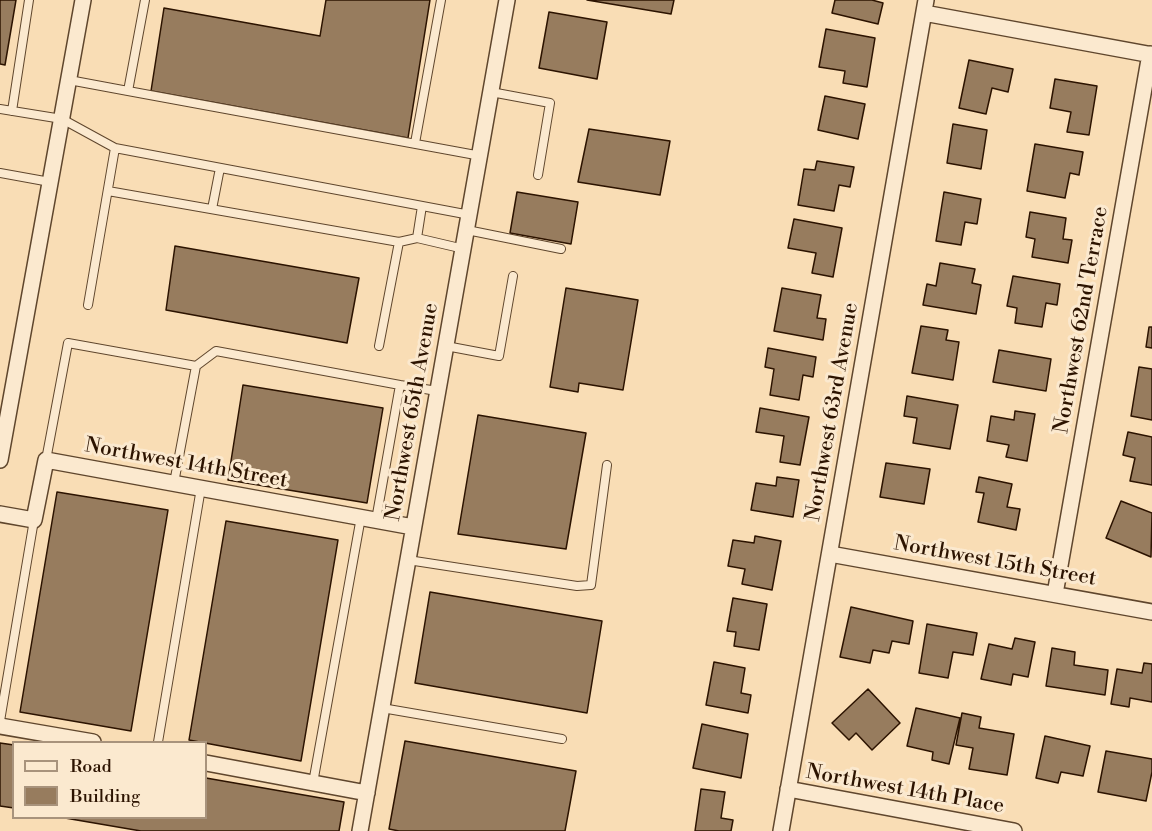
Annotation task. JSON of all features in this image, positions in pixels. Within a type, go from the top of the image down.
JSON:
[{"type":"street","points":[[0,460],[83,0]]},
{"type":"street","name":"Northwest 65th Avenue","points":[[360,831],[507,0]]},
{"type":"street","points":[[925,7],[1151,55]]},
{"type":"street","name":"Northwest 63rd Avenue","points":[[781,831],[925,7]]},
{"type":"street","name":"Northwest 62nd Terrace","points":[[1055,594],[1151,55]]},
{"type":"street","points":[[0,514],[34,520],[46,460]]},
{"type":"street","name":"Northwest 14th Street","points":[[46,460],[413,527]]},
{"type":"street","name":"Northwest 15th Street","points":[[830,554],[1152,612]]},
{"type":"street","points":[[0,724],[88,741]]},
{"type":"street","points":[[207,763],[367,793]]},
{"type":"street","name":"Northwest 14th Place","points":[[788,789],[1014,831]]},
{"type":"lane","points":[[12,111],[29,0]]},
{"type":"lane","points":[[128,91],[145,0]]},
{"type":"lane","points":[[415,143],[441,0]]},
{"type":"lane","points":[[69,80],[481,156]]},
{"type":"lane","points":[[491,92],[550,103],[538,175]]},
{"type":"lane","points":[[0,109],[62,119],[115,148],[422,206],[561,249]]},
{"type":"lane","points":[[88,305],[115,148]]},
{"type":"lane","points":[[212,209],[220,168]]},
{"type":"lane","points":[[0,172],[50,182]]},
{"type":"lane","points":[[108,190],[399,242],[417,238],[464,249]]},
{"type":"lane","points":[[417,238],[422,206]]},
{"type":"lane","points":[[379,346],[399,242]]},
{"type":"lane","points":[[446,346],[499,356],[513,276]]},
{"type":"lane","points":[[46,460],[68,343],[196,366]]},
{"type":"lane","points":[[174,483],[196,366],[216,351],[437,391]]},
{"type":"lane","points":[[314,783],[368,519],[400,385]]},
{"type":"lane","points":[[408,560],[577,586],[591,585],[607,465]]},
{"type":"lane","points":[[158,741],[201,488]]},
{"type":"lane","points":[[0,724],[34,520]]},
{"type":"lane","points":[[382,708],[562,739]]},
{"type":"building","points":[[0,0],[16,0],[5,65],[0,64]]},
{"type":"building","points":[[326,0],[430,0],[408,138],[151,91],[164,8],[320,36]]},
{"type":"building","points":[[587,0],[674,0],[671,14]]},
{"type":"building","points":[[835,0],[872,0],[883,3],[878,24],[832,13]]},
{"type":"building","points":[[549,12],[607,22],[597,79],[539,68]]},
{"type":"building","points":[[826,29],[875,38],[867,87],[843,83],[845,71],[819,67]]},
{"type":"building","points":[[969,60],[1013,69],[1008,92],[992,88],[986,114],[959,108]]},
{"type":"building","points":[[1055,79],[1097,86],[1089,135],[1067,132],[1071,112],[1050,108]]},
{"type":"building","points":[[825,96],[865,104],[858,139],[818,130]]},
{"type":"building","points":[[953,124],[987,130],[981,169],[947,163]]},
{"type":"building","points":[[589,129],[670,141],[660,195],[578,182]]},
{"type":"building","points":[[1035,144],[1083,152],[1079,175],[1070,173],[1065,198],[1027,191]]},
{"type":"building","points":[[817,161],[854,167],[850,187],[839,185],[834,211],[798,205],[804,169],[815,170]]},
{"type":"building","points":[[517,192],[578,202],[571,244],[510,233]]},
{"type":"building","points":[[944,192],[981,199],[977,224],[965,222],[961,245],[936,241]]},
{"type":"building","points":[[1030,212],[1066,218],[1063,239],[1072,240],[1068,263],[1032,257],[1035,239],[1026,237]]},
{"type":"building","points":[[794,219],[842,228],[833,277],[812,273],[816,253],[788,248]]},
{"type":"building","points":[[175,246],[359,278],[347,343],[166,310]]},
{"type":"building","points":[[940,263],[975,269],[972,283],[981,285],[976,314],[923,305],[927,284],[936,286]]},
{"type":"building","points":[[1013,276],[1060,284],[1057,305],[1046,303],[1042,327],[1015,323],[1017,308],[1007,306]]},
{"type":"building","points":[[566,288],[638,300],[623,390],[579,383],[578,392],[550,387]]},
{"type":"building","points":[[782,288],[821,295],[817,318],[826,319],[823,340],[774,331]]},
{"type":"building","points":[[921,326],[948,330],[946,340],[959,342],[953,380],[912,373]]},
{"type":"building","points":[[1149,327],[1152,327],[1152,348],[1146,347]]},
{"type":"building","points":[[768,348],[816,357],[813,377],[803,375],[799,400],[770,395],[774,369],[765,367]]},
{"type":"building","points":[[999,350],[1051,359],[1046,391],[993,382]]},
{"type":"building","points":[[1139,367],[1152,369],[1152,420],[1131,416]]},
{"type":"building","points":[[243,385],[383,408],[367,503],[228,480]]},
{"type":"building","points":[[907,396],[958,405],[950,449],[913,443],[917,418],[904,416]]},
{"type":"building","points":[[760,408],[809,417],[800,465],[780,462],[784,436],[756,432]]},
{"type":"building","points":[[1015,411],[1035,414],[1027,461],[1006,457],[1009,445],[987,441],[991,416],[1014,420]]},
{"type":"building","points":[[478,415],[586,433],[566,549],[458,534]]},
{"type":"building","points":[[1128,432],[1152,437],[1152,485],[1130,481],[1135,458],[1123,455]]},
{"type":"building","points":[[886,463],[930,469],[924,504],[880,497]]},
{"type":"building","points":[[777,477],[799,480],[793,517],[751,510],[756,483],[776,486]]},
{"type":"building","points":[[979,477],[1012,484],[1007,507],[1020,509],[1016,530],[978,522],[984,493],[976,492]]},
{"type":"building","points":[[57,492],[168,510],[131,731],[20,712]]},
{"type":"building","points":[[1121,501],[1152,513],[1151,557],[1106,538]]},
{"type":"building","points":[[226,521],[338,540],[301,761],[207,743],[207,741],[189,740]]},
{"type":"building","points":[[755,536],[781,541],[772,590],[742,584],[745,569],[728,566],[733,540],[754,543]]},
{"type":"building","points":[[430,592],[602,621],[587,713],[415,683]]},
{"type":"building","points":[[733,598],[767,604],[759,650],[734,646],[736,632],[727,631]]},
{"type":"building","points":[[851,607],[913,621],[909,644],[892,641],[889,653],[873,650],[870,663],[840,657]]},
{"type":"building","points":[[927,624],[977,633],[973,655],[953,652],[948,678],[919,673]]},
{"type":"building","points":[[1015,638],[1035,642],[1028,677],[1013,674],[1011,685],[981,679],[989,644],[1012,649]]},
{"type":"building","points":[[1052,648],[1075,652],[1074,665],[1108,670],[1105,695],[1046,686]]},
{"type":"building","points":[[714,662],[745,668],[741,693],[751,695],[748,713],[706,705]]},
{"type":"building","points":[[1144,663],[1152,664],[1152,702],[1130,698],[1129,707],[1111,704],[1117,669],[1142,673]]},
{"type":"building","points":[[868,689],[900,723],[872,750],[856,733],[849,740],[832,723]]},
{"type":"building","points":[[916,708],[960,718],[949,764],[932,760],[933,752],[907,746]]},
{"type":"building","points":[[962,713],[981,717],[979,728],[1014,734],[1007,775],[969,769],[973,748],[956,745]]},
{"type":"building","points":[[702,724],[748,734],[741,778],[693,768]]},
{"type":"building","points":[[1045,736],[1090,746],[1083,776],[1061,772],[1058,783],[1036,778]]},
{"type":"building","points":[[405,741],[576,771],[565,831],[399,831],[389,829]]},
{"type":"building","points":[[0,743],[12,745],[12,808],[0,806]]},
{"type":"building","points":[[1106,751],[1152,759],[1152,772],[1146,801],[1098,792]]},
{"type":"building","points":[[207,778],[344,802],[339,831],[141,831],[71,819],[207,819]]},
{"type":"building","points":[[701,789],[725,792],[721,818],[733,820],[731,831],[695,831]]}]
